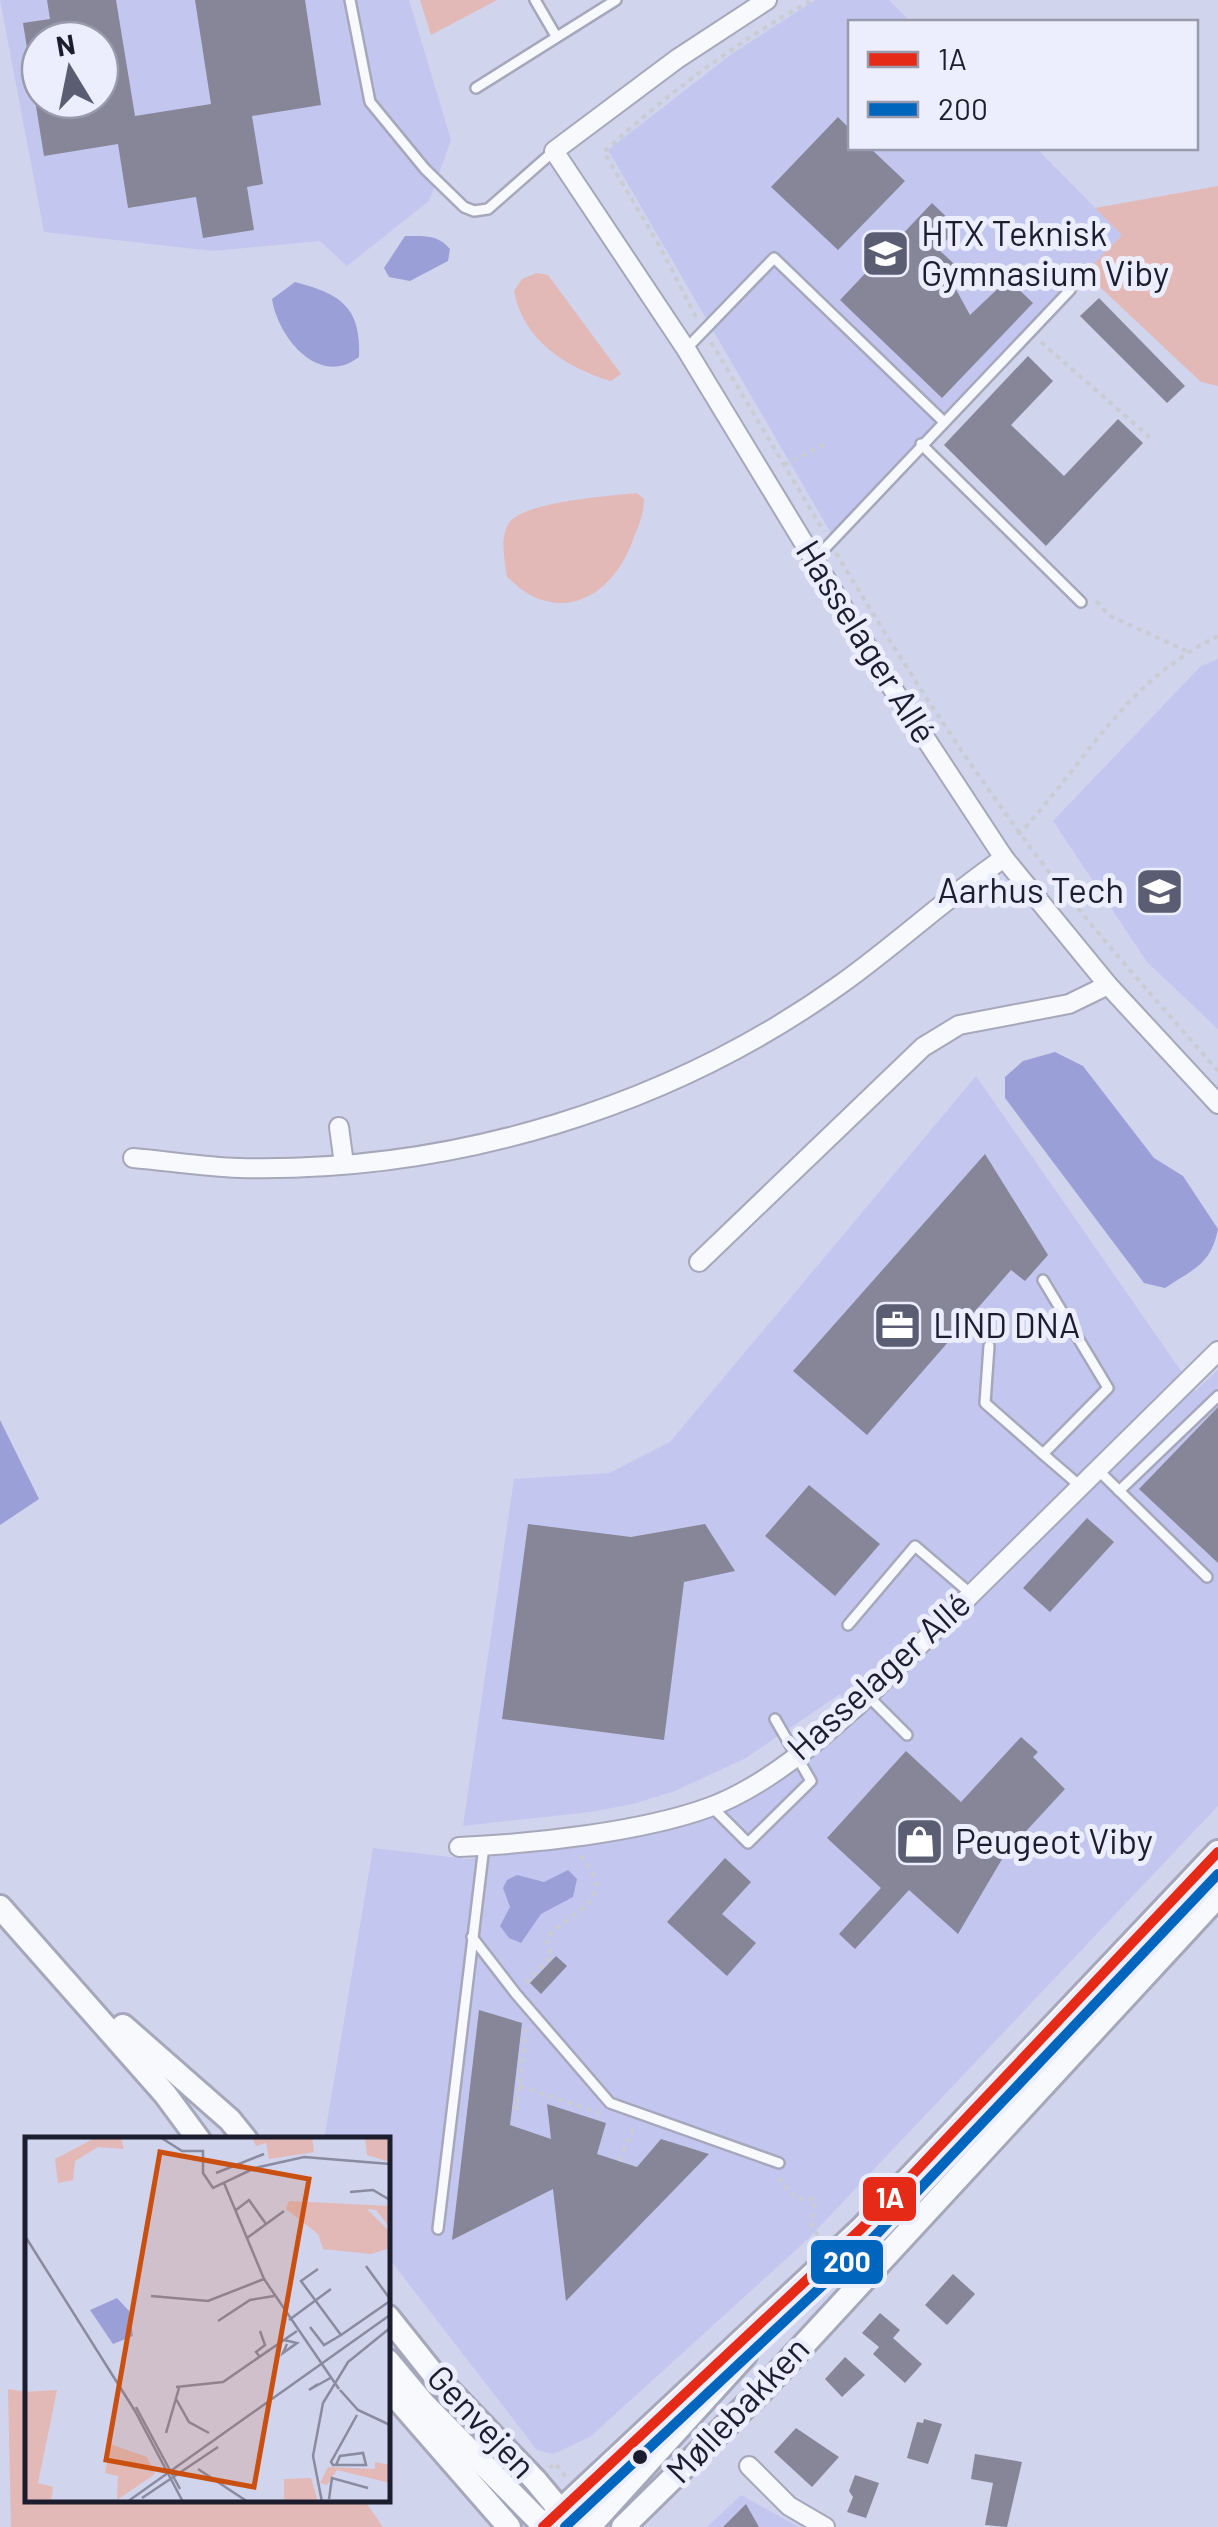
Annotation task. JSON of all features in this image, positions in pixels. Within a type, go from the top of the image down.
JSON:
[{"type":"main road","name":"Møllebakken","points":[[544,2527],[565,2521],[833,2255],[1218,1852]]},
{"type":"main road","name":"Møllebakken","points":[[624,2527],[763,2389],[1218,1896]]},
{"type":"main road","points":[[0,1907],[204,2137]]},
{"type":"main road","points":[[60,1971],[230,2120],[244,2137]]},
{"type":"main road","points":[[166,2094],[197,2137]]},
{"type":"main road","points":[[589,2527],[833,2255]]},
{"type":"main road","name":"Genvejen","points":[[390,2320],[435,2376],[565,2521]]},
{"type":"main road","points":[[390,2362],[424,2404],[544,2527]]},
{"type":"main road","name":"Genvejen","points":[[390,2390],[509,2527]]},
{"type":"street","points":[[554,151],[676,59],[767,0]]},
{"type":"street","name":"Hasselager Allé","points":[[554,151],[686,348],[889,683],[1000,853],[1108,986],[1218,1104]]},
{"type":"street","points":[[133,1158],[238,1168],[344,1164],[436,1154],[509,1138],[592,1113],[661,1086],[748,1042],[840,984],[1000,853]]},
{"type":"street","points":[[700,1262],[923,1047],[959,1025],[1069,1004],[1108,986]]},
{"type":"street","points":[[340,1127],[344,1164]]},
{"type":"street","name":"Hasselager Allé","points":[[459,1847],[616,1829],[711,1806],[754,1784],[822,1737],[868,1696],[1218,1351]]},
{"type":"street","points":[[749,2466],[789,2506],[825,2527]]},
{"type":"lane","points":[[350,0],[370,102],[425,169],[464,208],[488,210],[554,151]]},
{"type":"lane","points":[[534,0],[556,36]]},
{"type":"lane","points":[[476,88],[616,0]]},
{"type":"lane","points":[[686,348],[774,258],[943,421]]},
{"type":"lane","points":[[814,560],[1070,290]]},
{"type":"lane","points":[[921,444],[1081,602]]},
{"type":"lane","points":[[1043,1280],[1108,1388],[1044,1454]]},
{"type":"lane","points":[[989,1346],[985,1404],[1080,1486]]},
{"type":"lane","points":[[1119,1490],[1218,1396]]},
{"type":"lane","points":[[1097,1469],[1206,1578]]},
{"type":"lane","points":[[848,1625],[915,1546],[971,1594]]},
{"type":"lane","points":[[868,1696],[907,1735]]},
{"type":"lane","points":[[711,1806],[748,1843],[811,1781],[775,1719]]},
{"type":"lane","points":[[438,2229],[484,1846]]},
{"type":"lane","points":[[472,1937],[610,2103],[775,2167]]},
{"type":"path","points":[[812,0],[703,73],[604,152],[704,330],[912,680],[1020,834],[1131,972],[1218,1071]]},
{"type":"path","points":[[1029,331],[1154,441]]},
{"type":"path","points":[[784,466],[826,443]]},
{"type":"path","points":[[1081,602],[1088,594],[1110,616],[1187,651]]},
{"type":"path","points":[[1000,853],[1020,834],[1129,698],[1187,651],[1218,636]]},
{"type":"path","points":[[516,1994],[552,1956],[546,1939],[554,1929],[581,1914],[594,1895],[592,1874],[574,1847],[571,1835]]},
{"type":"path","points":[[513,2106],[517,2108],[527,2020]]},
{"type":"path","points":[[520,2086],[602,2114]]},
{"type":"path","points":[[619,2161],[640,2114]]},
{"type":"path","points":[[775,2167],[797,2199],[815,2199],[812,2227],[833,2255]]},
{"type":"shaded area","points":[[0,0],[409,0],[451,140],[429,201],[347,266],[320,241],[213,251],[44,232],[23,120],[120,120],[120,20],[20,20],[20,105]]},
{"type":"shaded area","points":[[420,0],[497,0],[431,35]]},
{"type":"shaded area","name":"HTX Teknisk Gymnasium Viby","points":[[815,0],[889,0],[909,20],[848,20],[848,150],[1038,150],[1122,235],[832,535],[608,150],[733,53]]},
{"type":"shaded area","points":[[1218,186],[1218,386],[1201,382],[1085,273],[1122,235],[1095,208]]},
{"type":"shaded area","points":[[405,236],[440,241],[450,249],[448,261],[410,281],[389,277],[384,268]]},
{"type":"shaded area","points":[[537,273],[548,275],[621,374],[611,381],[594,375],[563,360],[537,338],[514,291],[522,279]]},
{"type":"shaded area","points":[[295,282],[324,292],[345,305],[356,325],[359,357],[344,365],[329,366],[315,363],[292,343],[282,329],[272,299]]},
{"type":"shaded area","points":[[637,493],[644,499],[644,505],[631,545],[615,573],[593,594],[565,603],[549,602],[529,594],[507,577],[504,536],[509,523],[518,516],[569,501]]},
{"type":"shaded area","name":"Aarhus Tech","points":[[1218,659],[1218,1029],[1147,962],[1053,821],[1201,666]]},
{"type":"shaded area","points":[[1055,1052],[1083,1066],[1154,1158],[1183,1176],[1218,1229],[1206,1258],[1165,1288],[1144,1283],[1005,1098],[1005,1077],[1023,1061]]},
{"type":"shaded area","points":[[976,1076],[1195,1391],[1218,1370],[1218,1806],[807,2240],[590,2437],[553,2454],[537,2450],[390,2260],[390,2137],[325,2137],[373,1848],[467,1859],[582,1847],[680,1824],[736,1805],[786,1776],[858,1721],[840,1694],[746,1758],[675,1791],[591,1812],[463,1826],[514,1479],[609,1473],[670,1442]]},
{"type":"shaded area","points":[[0,1420],[39,1499],[0,1525]]},
{"type":"shaded area","points":[[568,1870],[577,1879],[573,1897],[541,1914],[521,1943],[509,1938],[500,1926],[510,1907],[503,1888],[507,1880],[517,1875],[544,1882]]},
{"type":"shaded area","points":[[8,2389],[25,2392],[25,2502],[365,2502],[383,2527],[11,2527]]},
{"type":"shaded area","points":[[741,2495],[799,2527],[707,2527]]},
{"type":"building","points":[[47,0],[116,0],[119,20],[43,20],[50,19]]},
{"type":"building","points":[[195,0],[305,0],[321,105],[252,116],[263,184],[247,187],[254,230],[203,238],[196,197],[128,208],[118,144],[44,156],[38,120],[120,120],[120,24],[135,116],[211,104]]},
{"type":"building","points":[[838,117],[848,127],[848,150],[872,150],[905,181],[838,250],[771,187]]},
{"type":"building","points":[[932,203],[958,228],[938,249],[964,273],[953,284],[970,315],[1008,279],[1033,303],[942,398],[840,300]]},
{"type":"building","points":[[1099,298],[1185,386],[1167,403],[1080,316]]},
{"type":"building","points":[[1028,356],[1053,381],[1011,425],[1064,476],[1118,419],[1143,443],[1046,546],[944,445]]},
{"type":"building","name":"LIND DNA","points":[[985,1154],[1048,1255],[1025,1281],[1011,1270],[867,1435],[793,1371]]},
{"type":"building","points":[[1218,1407],[1218,1563],[1139,1489]]},
{"type":"building","points":[[809,1485],[880,1544],[835,1596],[765,1536]]},
{"type":"building","points":[[1087,1518],[1114,1542],[1050,1612],[1023,1588]]},
{"type":"building","points":[[528,1524],[631,1537],[705,1524],[735,1571],[684,1582],[664,1740],[502,1719]]},
{"type":"building","name":"Peugeot Viby","points":[[1021,1737],[1038,1752],[1033,1757],[1065,1789],[1005,1854],[958,1934],[909,1890],[855,1949],[839,1934],[881,1888],[827,1838],[906,1751],[961,1802]]},
{"type":"building","points":[[725,1858],[751,1882],[722,1914],[756,1943],[727,1976],[667,1922]]},
{"type":"building","points":[[556,1956],[567,1966],[541,1994],[530,1983]]},
{"type":"building","points":[[479,2010],[522,2023],[510,2125],[551,2139],[547,2104],[606,2123],[597,2154],[637,2167],[661,2139],[709,2154],[566,2301],[553,2189],[452,2240]]},
{"type":"building","points":[[953,2274],[975,2294],[947,2325],[925,2305]]},
{"type":"building","points":[[880,2313],[900,2330],[893,2338],[922,2364],[905,2383],[873,2354],[879,2347],[862,2333]]},
{"type":"building","points":[[845,2357],[865,2375],[842,2397],[825,2379]]},
{"type":"building","points":[[924,2419],[942,2424],[928,2464],[907,2458],[917,2422],[923,2423]]},
{"type":"building","points":[[796,2428],[839,2457],[812,2487],[774,2452]]},
{"type":"building","points":[[975,2454],[1022,2462],[1007,2527],[985,2525],[993,2483],[971,2479]]},
{"type":"building","points":[[855,2475],[879,2483],[866,2518],[847,2512]]},
{"type":"building","points":[[746,2504],[759,2527],[723,2527]]},
{"type":"transit line","name":"1A","points":[[543,2527],[862,2228],[1218,1852]]},
{"type":"transit line","name":"200","points":[[565,2527],[873,2238],[1218,1874]]},
{"type":"place","name":"HTX Teknisk Gymnasium Viby","points":[[886,254]]},
{"type":"place","name":"Aarhus Tech","points":[[1159,891]]},
{"type":"place","name":"LIND DNA","points":[[898,1326]]},
{"type":"place","name":"Peugeot Viby","points":[[920,1842]]}]
